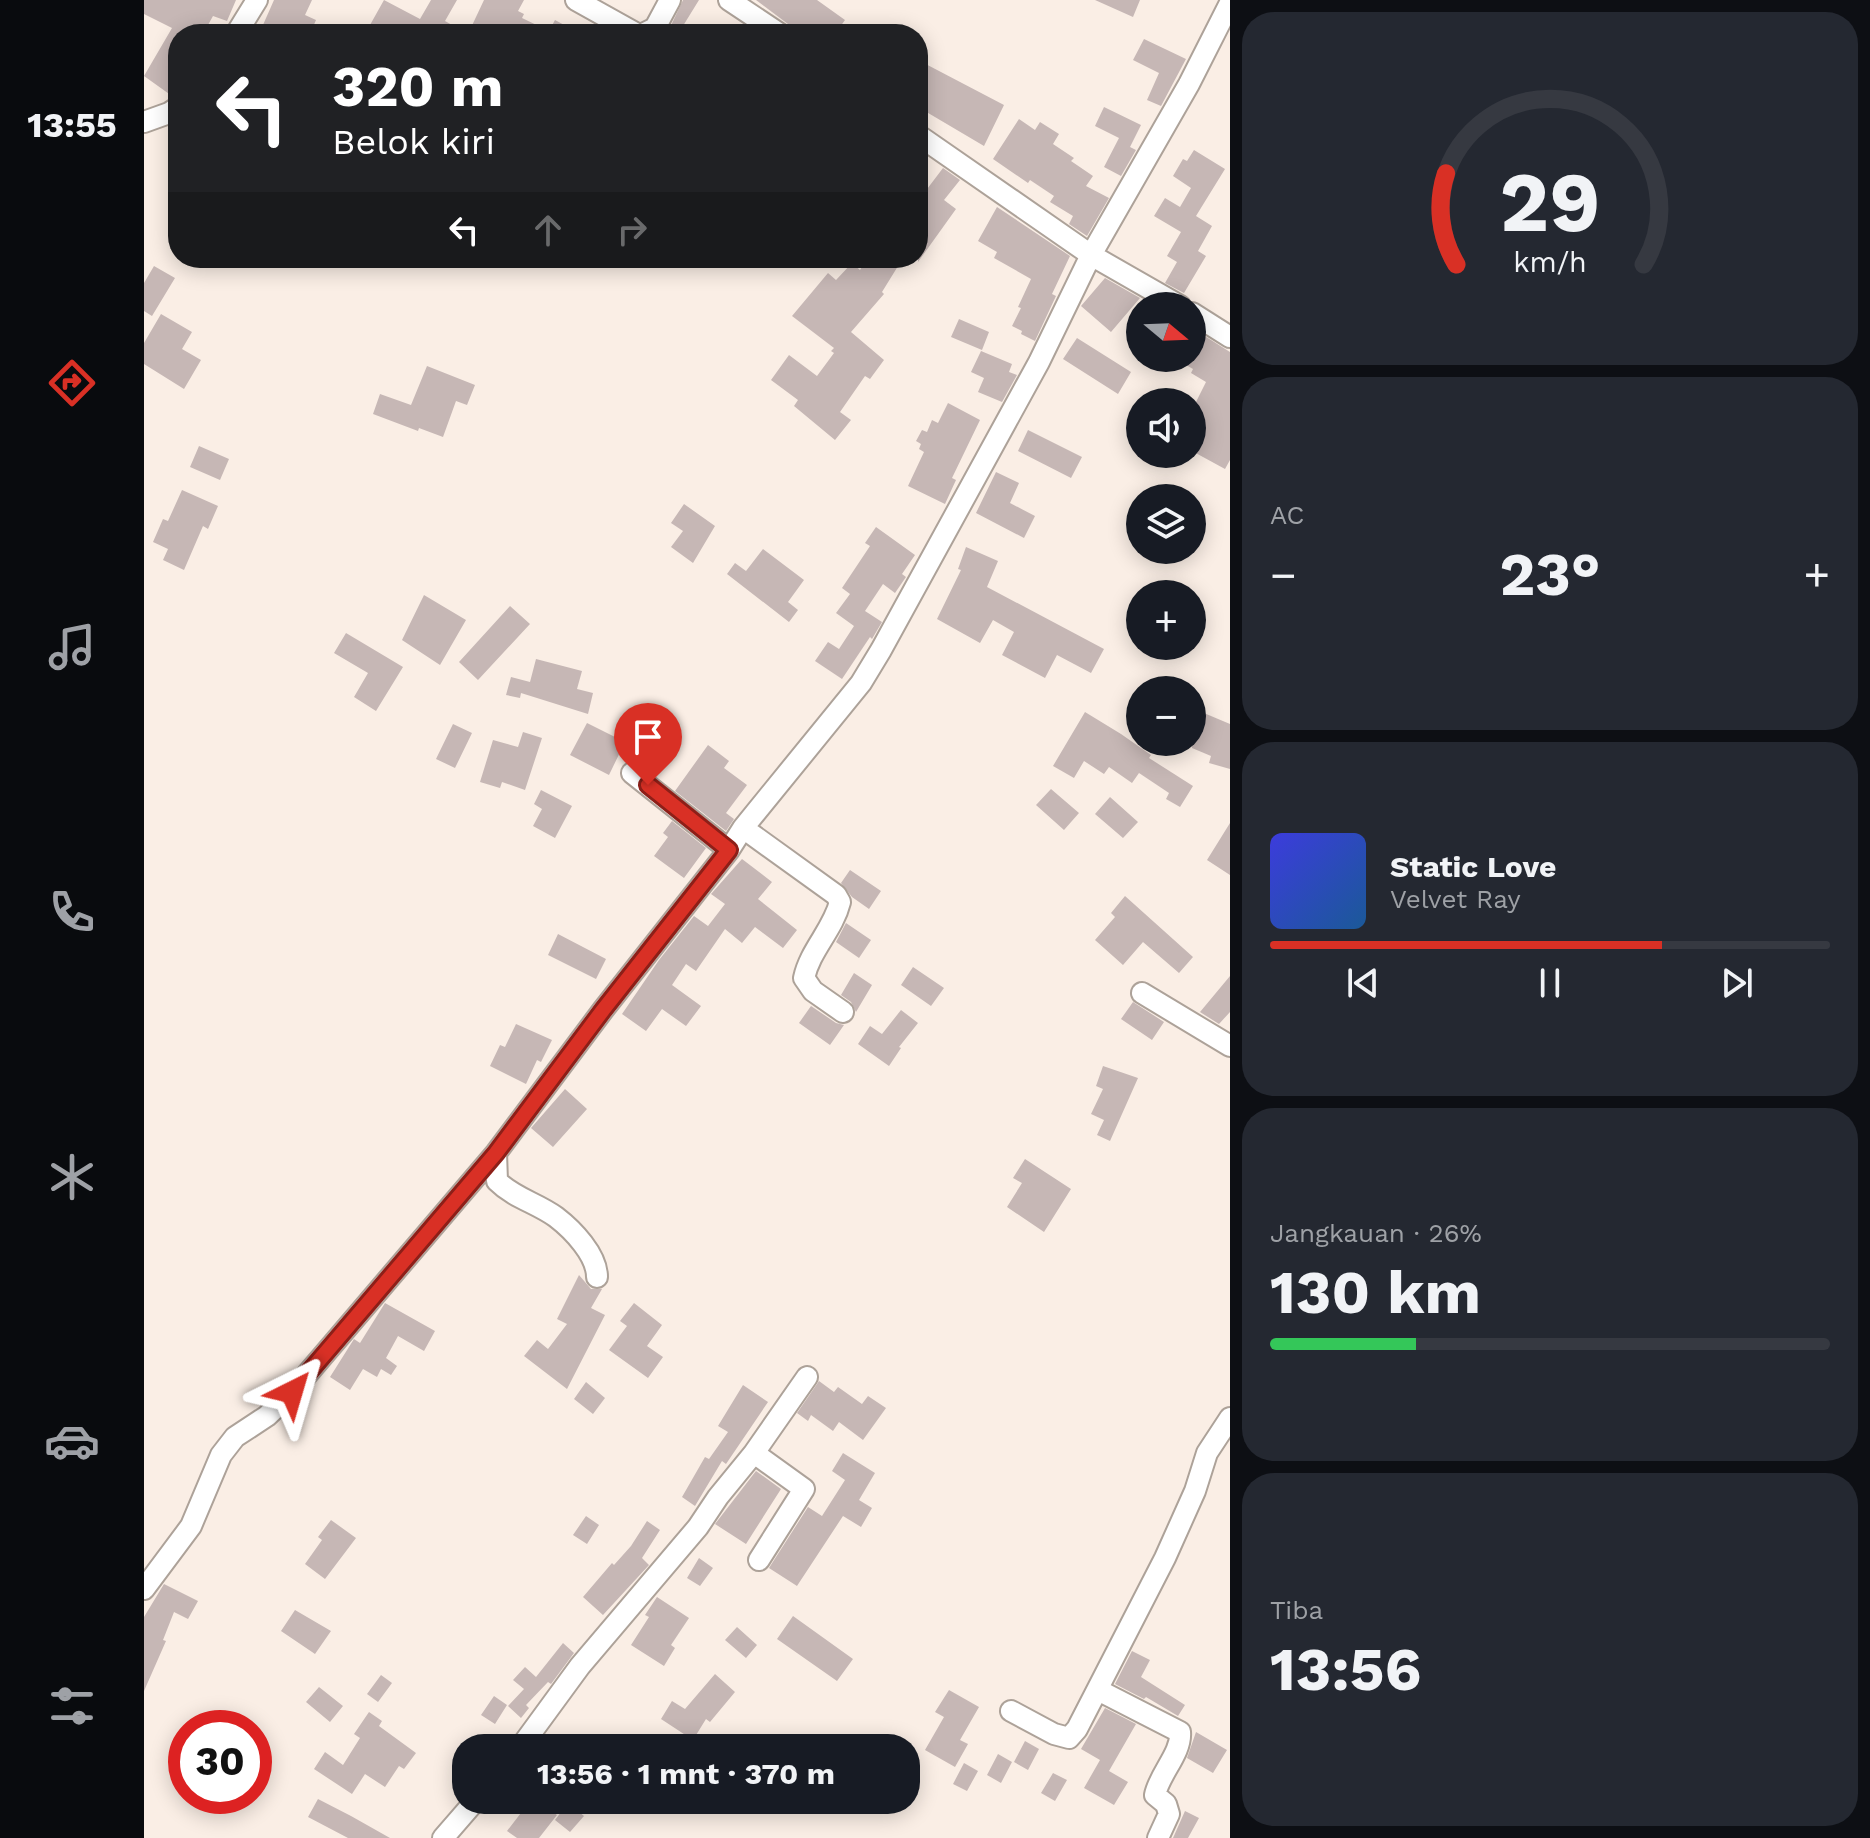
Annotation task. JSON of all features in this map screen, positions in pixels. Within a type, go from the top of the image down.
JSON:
[{"type":"street","points":[[242,24],[257,0]]},
{"type":"street","points":[[576,0],[621,24]]},
{"type":"street","points":[[657,24],[670,0]]},
{"type":"street","points":[[729,0],[765,24]]},
{"type":"street","points":[[144,1589],[191,1526],[213,1471],[235,1437],[267,1416],[292,1392],[496,1153],[743,828],[861,683],[958,513],[1039,362],[1091,255],[1189,84],[1230,3]]},
{"type":"street","points":[[144,122],[168,113]]},
{"type":"street","points":[[928,142],[1091,255],[1156,292]]},
{"type":"street","points":[[1206,322],[1230,337]]},
{"type":"street","points":[[632,773],[729,850]]},
{"type":"street","points":[[743,828],[836,895],[840,902],[833,923],[812,956],[804,978],[813,991],[843,1012]]},
{"type":"street","points":[[1142,993],[1230,1046]]},
{"type":"street","points":[[496,1153],[497,1181],[504,1189],[554,1215],[594,1258],[597,1277]]},
{"type":"street","points":[[530,1734],[580,1666],[698,1527],[807,1377]]},
{"type":"street","points":[[1011,1711],[1054,1734],[1069,1738],[1077,1729],[1165,1558],[1195,1491],[1207,1453],[1230,1418]]},
{"type":"street","points":[[754,1453],[804,1489],[759,1560]]},
{"type":"street","points":[[1098,1690],[1180,1732],[1178,1745],[1155,1795],[1166,1804],[1169,1814],[1158,1838]]},
{"type":"street","points":[[443,1838],[464,1814]]},
{"type":"building","points":[[144,0],[236,0],[227,21],[213,16],[209,24],[168,26],[144,14]]},
{"type":"building","points":[[274,0],[312,0],[305,15],[316,20],[314,24],[263,24]]},
{"type":"building","points":[[384,0],[420,19],[431,0],[457,0],[445,21],[450,24],[371,24]]},
{"type":"building","points":[[484,0],[524,0],[518,11],[524,14],[522,18],[534,24],[473,24]]},
{"type":"building","points":[[683,0],[699,0],[684,24],[672,24]]},
{"type":"building","points":[[756,0],[817,0],[845,20],[842,24],[788,24]]},
{"type":"building","points":[[1095,0],[1140,0],[1133,17]]},
{"type":"building","points":[[168,35],[168,93],[144,76]]},
{"type":"building","points":[[1144,39],[1186,59],[1161,106],[1147,100],[1159,73],[1133,60]]},
{"type":"building","points":[[928,65],[1004,105],[984,146],[928,113]]},
{"type":"building","points":[[1104,107],[1141,125],[1130,147],[1136,150],[1121,176],[1104,167],[1119,138],[1095,126]]},
{"type":"building","points":[[1019,119],[1035,130],[1040,122],[1059,134],[1053,144],[1093,176],[1086,186],[1109,198],[1087,236],[1069,224],[1073,216],[1050,202],[1054,196],[993,159]]},
{"type":"building","points":[[1194,150],[1225,169],[1196,216],[1212,226],[1198,251],[1206,256],[1182,292],[1165,283],[1177,262],[1167,256],[1181,232],[1154,216],[1165,198],[1180,207],[1191,188],[1173,176],[1183,159],[1187,161]]},
{"type":"building","points":[[943,168],[960,180],[944,200],[956,209],[928,248],[928,188]]},
{"type":"building","points":[[997,207],[1070,256],[1035,341],[1012,326],[1031,279],[994,258],[997,252],[978,241]]},
{"type":"building","points":[[154,266],[175,278],[152,316],[144,311],[144,283]]},
{"type":"building","points":[[847,268],[897,268],[882,292],[884,294],[851,332],[884,360],[870,379],[865,376],[840,412],[851,420],[835,440],[794,406],[798,400],[771,380],[789,355],[817,376],[834,353],[831,351],[834,348],[792,316],[828,273],[836,280]]},
{"type":"building","points":[[1105,278],[1130,292],[1126,292],[1126,314],[1111,332],[1081,306]]},
{"type":"building","points":[[161,314],[192,332],[182,349],[201,360],[184,389],[144,364],[144,343]]},
{"type":"building","points":[[959,319],[989,332],[982,350],[951,337]]},
{"type":"building","points":[[1206,337],[1230,352],[1230,460],[1225,469],[1206,459],[1206,388],[1203,388],[1206,382],[1191,373],[1206,372]]},
{"type":"building","points":[[1077,338],[1126,369],[1126,372],[1131,372],[1118,394],[1063,359]]},
{"type":"building","points":[[981,351],[1012,364],[1009,372],[1017,375],[1002,402],[978,392],[984,378],[971,372]]},
{"type":"building","points":[[427,366],[475,385],[467,405],[456,401],[443,437],[373,414],[380,394],[411,405]]},
{"type":"building","points":[[948,403],[980,420],[952,478],[956,480],[945,504],[908,486],[924,452],[916,441],[922,430],[927,432],[932,420],[938,423]]},
{"type":"building","points":[[1028,430],[1082,457],[1071,478],[1018,451]]},
{"type":"building","points":[[199,446],[229,459],[220,480],[190,467]]},
{"type":"building","points":[[996,472],[1019,483],[1010,503],[1035,516],[1024,538],[976,513]]},
{"type":"building","points":[[182,490],[218,506],[208,529],[203,526],[184,570],[163,560],[168,549],[153,542],[163,519],[168,521]]},
{"type":"building","points":[[684,504],[715,526],[693,563],[671,547],[683,531],[671,523]]},
{"type":"building","points":[[876,527],[915,555],[902,574],[906,577],[895,593],[883,584],[865,611],[882,622],[842,679],[815,661],[828,642],[839,649],[854,626],[836,613],[850,594],[842,588],[870,546],[865,543]]},
{"type":"building","points":[[966,547],[998,561],[987,587],[1104,649],[1091,673],[1057,655],[1045,678],[1002,655],[1014,632],[993,620],[980,643],[937,619],[961,570],[958,569]]},
{"type":"building","points":[[763,549],[804,580],[788,602],[798,610],[789,622],[727,574],[735,563],[746,571]]},
{"type":"building","points":[[424,595],[466,620],[440,665],[402,640]]},
{"type":"building","points":[[510,606],[530,624],[478,680],[459,662]]},
{"type":"building","points":[[346,633],[403,667],[376,711],[354,697],[368,673],[334,653]]},
{"type":"building","points":[[536,659],[582,671],[577,689],[593,693],[588,714],[521,693],[520,698],[506,695],[511,677],[530,682]]},
{"type":"building","points":[[1085,712],[1126,738],[1126,756],[1150,756],[1149,758],[1193,786],[1180,807],[1166,799],[1169,793],[1139,773],[1132,783],[1109,767],[1104,774],[1084,761],[1074,778],[1053,766]]},
{"type":"building","points":[[1206,714],[1230,724],[1230,769],[1209,763],[1211,756],[1206,754]]},
{"type":"building","points":[[587,723],[625,742],[609,775],[570,755]]},
{"type":"building","points":[[453,724],[472,733],[455,768],[436,759]]},
{"type":"building","points":[[523,732],[542,738],[525,790],[502,782],[500,788],[480,782],[493,740],[518,747]]},
{"type":"building","points":[[708,745],[729,761],[724,768],[747,785],[726,813],[734,819],[726,831],[675,791]]},
{"type":"building","points":[[1051,789],[1079,813],[1064,830],[1036,805]]},
{"type":"building","points":[[541,790],[572,806],[555,838],[533,826],[542,809],[534,804]]},
{"type":"building","points":[[1110,797],[1138,822],[1123,838],[1095,814]]},
{"type":"building","points":[[672,821],[706,848],[684,878],[654,856],[668,837],[663,833]]},
{"type":"building","points":[[1230,823],[1230,875],[1207,860]]},
{"type":"building","points":[[742,859],[772,882],[758,899],[797,930],[783,948],[755,927],[742,943],[725,929],[696,971],[686,964],[672,985],[701,1006],[686,1026],[662,1009],[646,1031],[622,1014],[694,916],[708,926],[725,904],[711,894]]},
{"type":"building","points":[[850,870],[881,891],[869,909],[852,897],[841,883]]},
{"type":"building","points":[[1125,896],[1193,957],[1179,973],[1143,942],[1123,965],[1095,940],[1115,917],[1111,913]]},
{"type":"building","points":[[846,923],[871,940],[859,958],[836,942]]},
{"type":"building","points":[[558,934],[606,959],[596,979],[548,955]]},
{"type":"building","points":[[913,967],[944,988],[931,1006],[901,985]]},
{"type":"building","points":[[854,973],[872,985],[856,1012],[851,1002],[841,995]]},
{"type":"building","points":[[1230,976],[1230,1012],[1219,1024],[1200,1012]]},
{"type":"building","points":[[1133,1002],[1164,1022],[1152,1040],[1121,1019]]},
{"type":"building","points":[[811,1006],[844,1025],[830,1045],[799,1023]]},
{"type":"building","points":[[901,1010],[918,1023],[889,1066],[858,1044],[870,1026],[882,1034]]},
{"type":"building","points":[[516,1024],[552,1040],[541,1062],[537,1060],[526,1084],[490,1066],[500,1045],[505,1047]]},
{"type":"building","points":[[1103,1066],[1138,1078],[1110,1141],[1097,1135],[1104,1120],[1091,1114],[1103,1089],[1096,1086]]},
{"type":"building","points":[[565,1089],[587,1109],[553,1147],[531,1128]]},
{"type":"building","points":[[1025,1159],[1071,1189],[1044,1232],[1007,1207],[1022,1183],[1013,1178]]},
{"type":"building","points":[[579,1275],[591,1289],[602,1289],[591,1308],[605,1315],[567,1389],[524,1356],[537,1340],[548,1349],[567,1324],[557,1319]]},
{"type":"building","points":[[385,1303],[435,1331],[424,1351],[398,1336],[386,1358],[397,1366],[391,1375],[381,1369],[377,1377],[363,1369],[350,1390],[330,1377],[354,1339],[360,1343]]},
{"type":"building","points":[[634,1303],[662,1325],[647,1346],[663,1357],[648,1378],[609,1350],[627,1326],[620,1321]]},
{"type":"building","points":[[819,1381],[834,1392],[838,1387],[862,1404],[868,1396],[886,1408],[863,1440],[839,1422],[833,1431],[811,1415],[808,1421],[797,1413]]},
{"type":"building","points":[[586,1382],[605,1398],[593,1414],[574,1399]]},
{"type":"building","points":[[743,1385],[768,1402],[726,1464],[722,1461],[695,1506],[682,1497],[705,1457],[709,1459],[728,1432],[718,1426]]},
{"type":"building","points":[[843,1453],[875,1473],[859,1500],[872,1508],[861,1527],[843,1516],[797,1586],[769,1568],[808,1507],[822,1516],[845,1480],[832,1471]]},
{"type":"building","points":[[756,1471],[781,1489],[746,1544],[715,1524]]},
{"type":"building","points":[[586,1516],[599,1525],[587,1544],[573,1535]]},
{"type":"building","points":[[331,1520],[356,1538],[325,1579],[305,1564],[322,1540],[318,1537]]},
{"type":"building","points":[[647,1521],[660,1530],[642,1558],[649,1565],[603,1615],[583,1597],[631,1546]]},
{"type":"building","points":[[699,1558],[713,1568],[700,1586],[687,1578]]},
{"type":"building","points":[[164,1584],[198,1601],[188,1619],[174,1612],[163,1640],[166,1641],[144,1691],[144,1617]]},
{"type":"building","points":[[657,1597],[689,1618],[671,1645],[675,1648],[664,1666],[631,1645],[649,1617],[645,1615]]},
{"type":"building","points":[[295,1610],[331,1631],[315,1654],[281,1631]]},
{"type":"building","points":[[793,1616],[853,1659],[837,1681],[777,1639]]},
{"type":"building","points":[[737,1627],[757,1645],[746,1658],[725,1640]]},
{"type":"building","points":[[563,1643],[574,1653],[551,1684],[548,1682],[526,1705],[529,1708],[521,1718],[508,1706],[524,1689],[513,1680],[525,1667],[536,1677]]},
{"type":"building","points":[[1132,1651],[1150,1660],[1141,1677],[1185,1705],[1178,1716],[1146,1697],[1144,1699],[1115,1684]]},
{"type":"building","points":[[715,1674],[735,1692],[710,1722],[706,1719],[697,1734],[684,1734],[661,1719],[672,1701],[685,1709]]},
{"type":"building","points":[[381,1675],[392,1683],[378,1702],[367,1694]]},
{"type":"building","points":[[319,1687],[343,1706],[330,1722],[306,1702]]},
{"type":"building","points":[[949,1690],[979,1707],[960,1740],[968,1744],[955,1767],[925,1750],[944,1717],[935,1712]]},
{"type":"building","points":[[494,1696],[507,1705],[495,1724],[481,1715]]},
{"type":"building","points":[[1105,1708],[1136,1724],[1109,1771],[1128,1782],[1114,1805],[1084,1788],[1100,1760],[1081,1749]]},
{"type":"building","points":[[369,1712],[382,1721],[379,1726],[416,1753],[404,1769],[399,1766],[385,1787],[365,1774],[352,1794],[314,1769],[325,1752],[343,1765],[360,1738],[354,1734]]},
{"type":"building","points":[[1196,1732],[1227,1750],[1213,1773],[1187,1758]]},
{"type":"building","points":[[1025,1741],[1039,1749],[1028,1770],[1014,1762]]},
{"type":"building","points":[[998,1754],[1012,1762],[1001,1783],[987,1775]]},
{"type":"building","points":[[964,1763],[978,1771],[967,1791],[953,1784]]},
{"type":"building","points":[[1053,1773],[1067,1780],[1055,1801],[1041,1793]]},
{"type":"building","points":[[318,1799],[390,1838],[348,1838],[308,1817]]},
{"type":"building","points":[[1185,1811],[1199,1818],[1188,1838],[1173,1838]]},
{"type":"building","points":[[520,1814],[557,1815],[539,1838],[517,1838],[507,1831]]},
{"type":"building","points":[[560,1814],[584,1816],[570,1832],[555,1820]]},
{"type":"route","points":[[292,1392],[496,1153],[729,850],[648,785]]}]
